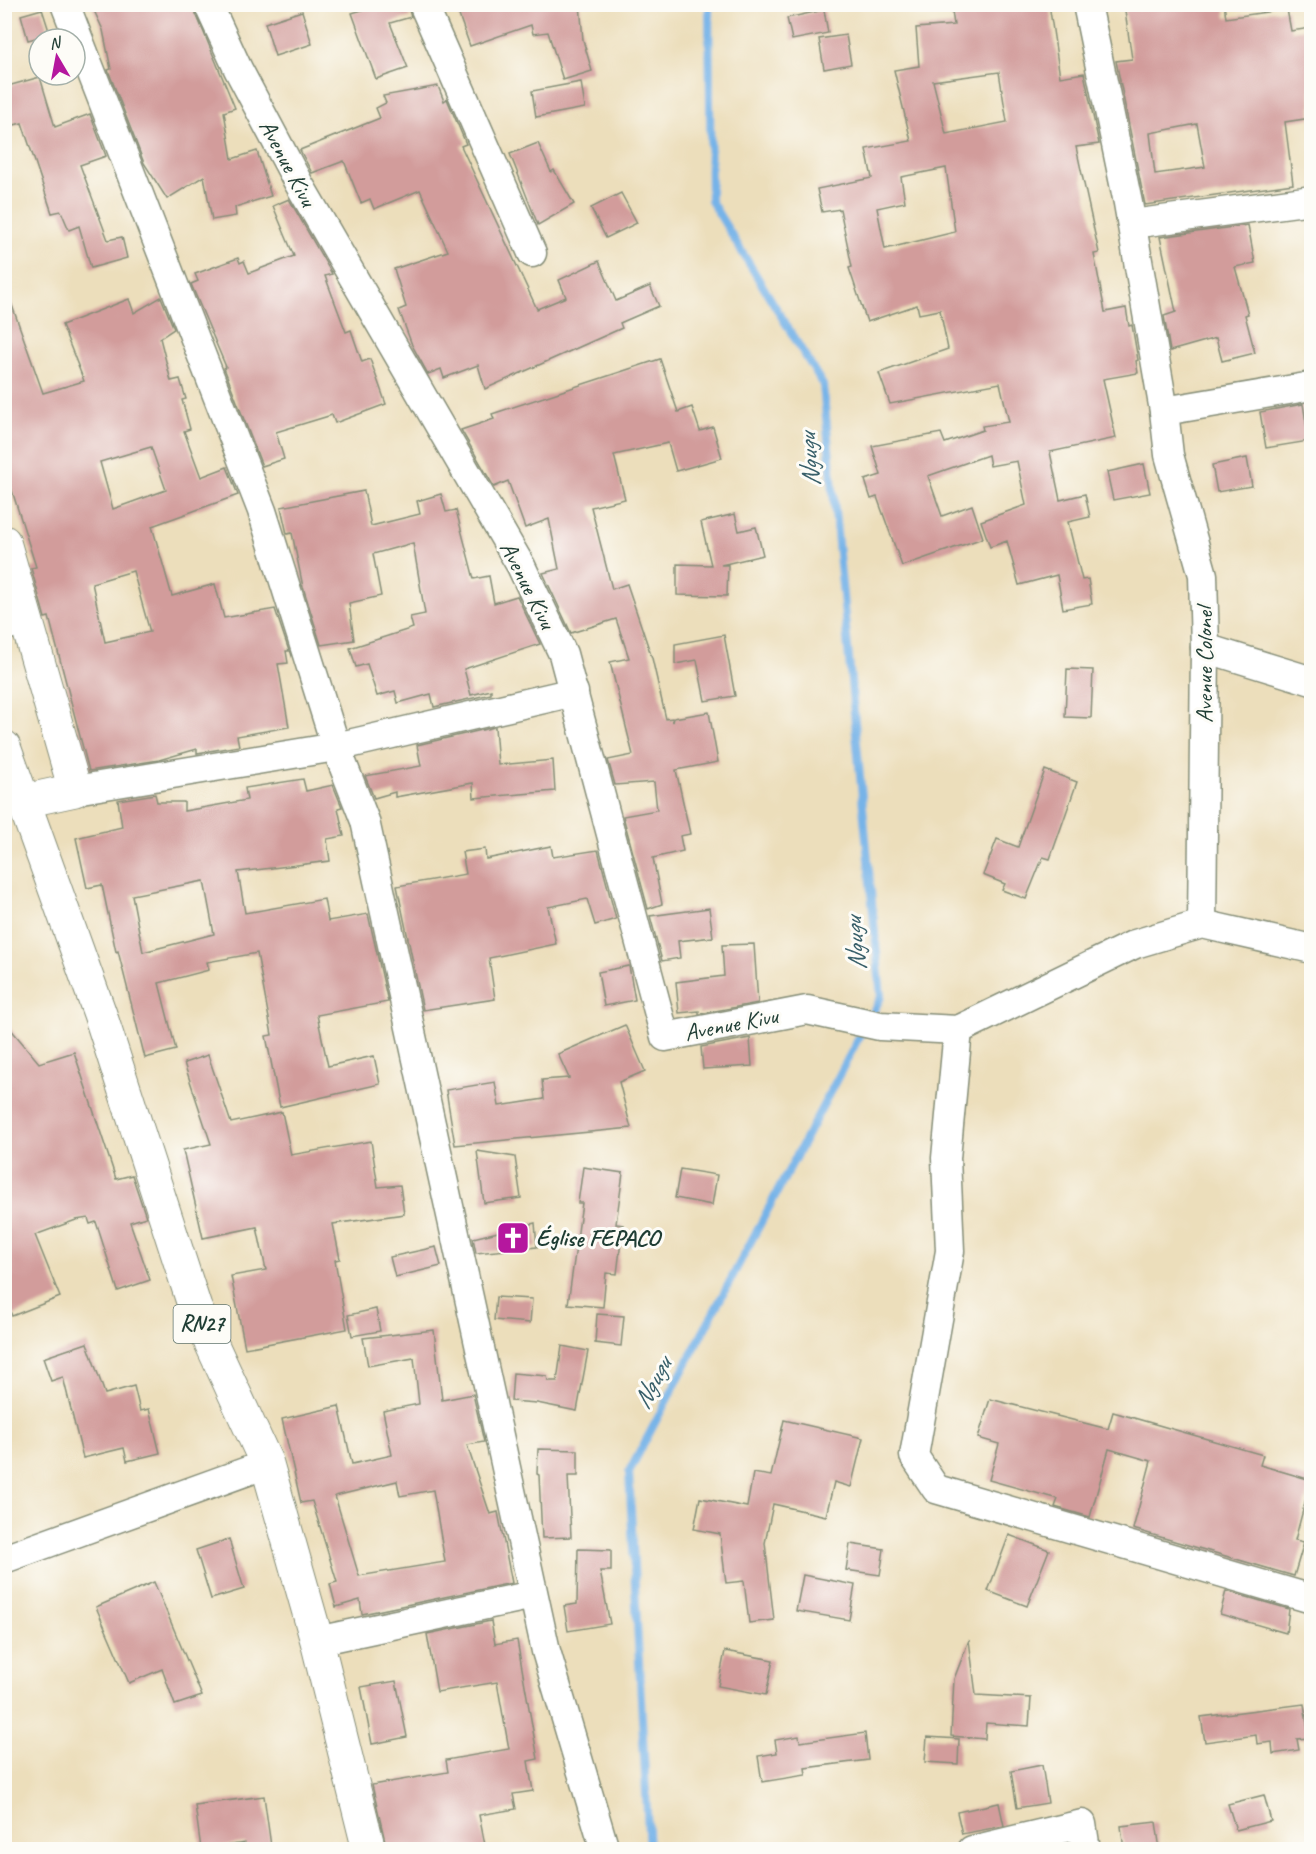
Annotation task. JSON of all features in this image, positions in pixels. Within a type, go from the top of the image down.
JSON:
[{"type":"main road","points":[[4,542],[15,622],[75,790],[24,801]]},
{"type":"main road","name":"RN27","points":[[4,747],[100,1014],[195,1308],[267,1464],[317,1641],[369,1850]]},
{"type":"street","points":[[65,4],[262,511],[336,747],[365,821],[546,1651],[605,1850]]},
{"type":"street","name":"Avenue Kivu","points":[[208,4],[238,69],[298,184],[520,566],[563,654],[665,1037],[807,1010],[880,1026],[958,1030]]},
{"type":"street","points":[[423,4],[532,253]]},
{"type":"street","name":"Avenue Colonel","points":[[1087,4],[1132,224],[1164,411],[1169,455],[1203,575],[1206,648],[1202,924]]},
{"type":"street","points":[[1132,224],[1311,200]]},
{"type":"street","points":[[1164,411],[1311,386]]},
{"type":"street","points":[[1206,648],[1311,681]]},
{"type":"street","points":[[75,790],[336,747],[574,692]]},
{"type":"street","points":[[1311,949],[1202,924],[1135,944],[958,1030],[946,1158],[950,1251],[914,1456],[936,1489],[1311,1599]]},
{"type":"street","points":[[4,1559],[267,1464]]},
{"type":"street","points":[[317,1641],[533,1595]]},
{"type":"street","points":[[972,1850],[1082,1824],[1086,1850]]},
{"type":"building","points":[[91,4],[192,4],[235,108],[224,112],[232,159],[257,151],[271,196],[235,207],[236,216],[212,220],[204,176],[167,199],[144,163],[108,70],[111,69],[103,30]]},
{"type":"building","points":[[382,4],[407,4],[411,17],[390,23],[408,68],[376,79],[352,13]]},
{"type":"building","points":[[455,4],[580,4],[583,40],[592,71],[563,80],[548,32],[533,34],[531,25],[470,46]]},
{"type":"building","points":[[951,4],[1049,4],[1060,77],[1084,73],[1099,144],[1076,147],[1099,253],[1094,254],[1105,312],[1126,308],[1129,326],[1132,325],[1138,360],[1136,361],[1138,373],[1103,379],[1116,438],[1050,452],[1060,500],[1085,494],[1090,517],[1068,522],[1082,580],[1088,579],[1092,604],[1063,609],[1057,575],[1019,585],[1007,541],[990,547],[981,521],[1026,505],[1017,461],[990,466],[988,455],[928,476],[942,516],[972,505],[983,538],[902,566],[877,497],[871,499],[865,480],[881,475],[872,446],[941,433],[945,443],[983,430],[982,426],[1009,422],[1000,383],[890,404],[879,373],[948,349],[940,310],[919,314],[917,305],[867,322],[849,268],[852,267],[840,209],[822,212],[817,189],[872,178],[866,149],[911,141],[894,70],[919,66],[916,28],[954,25]],"holes":[[[999,72],[1007,122],[946,134],[933,81]],[[946,168],[955,232],[885,249],[877,208],[905,202],[901,177]]]},
{"type":"building","points":[[1124,4],[1224,4],[1226,18],[1287,9],[1291,31],[1311,28],[1311,118],[1285,122],[1293,184],[1145,205],[1116,61],[1132,59]],"holes":[[[1197,124],[1205,167],[1155,174],[1150,133]]]},
{"type":"building","points":[[42,9],[48,27],[27,27],[27,36],[21,15]]},
{"type":"building","points":[[824,10],[828,33],[792,40],[787,18]]},
{"type":"building","points":[[302,11],[312,44],[275,56],[265,23]]},
{"type":"building","points":[[846,35],[851,64],[824,69],[819,39]]},
{"type":"building","points":[[27,81],[27,87],[43,87],[55,127],[90,114],[106,156],[80,165],[108,240],[122,237],[127,258],[91,268],[79,226],[69,230],[61,211],[52,213],[22,123],[14,125],[4,87]]},
{"type":"building","points":[[581,82],[585,108],[536,117],[532,91]]},
{"type":"building","points":[[438,86],[444,101],[447,99],[466,144],[461,146],[537,309],[566,297],[559,280],[599,261],[616,301],[650,286],[659,306],[620,323],[622,328],[485,389],[478,365],[444,378],[441,369],[428,374],[412,345],[399,310],[406,307],[394,269],[448,251],[420,190],[374,209],[370,199],[361,203],[344,161],[312,173],[300,150],[380,118],[376,108],[386,103],[383,96]]},
{"type":"building","points":[[538,143],[551,172],[554,170],[574,204],[538,225],[510,154]]},
{"type":"building","points":[[621,193],[637,223],[606,238],[591,208]]},
{"type":"building","points":[[289,199],[332,274],[325,276],[346,332],[351,330],[362,362],[370,359],[386,404],[335,423],[332,415],[276,432],[284,459],[262,466],[224,368],[226,367],[191,284],[198,281],[195,274],[238,258],[240,263],[244,261],[249,273],[294,256],[273,206]]},
{"type":"building","points":[[1248,225],[1255,263],[1235,267],[1248,314],[1245,315],[1255,353],[1222,361],[1216,338],[1170,351],[1164,316],[1176,312],[1160,237]]},
{"type":"building","points":[[4,294],[8,294],[43,393],[84,381],[62,325],[129,299],[134,313],[161,297],[174,329],[160,338],[171,381],[180,379],[186,399],[182,400],[190,429],[184,431],[201,477],[227,467],[238,495],[152,526],[172,596],[215,584],[224,618],[275,609],[289,651],[286,651],[288,663],[278,664],[289,727],[237,736],[239,746],[197,753],[197,749],[159,760],[89,771],[49,617],[45,618],[31,568],[36,567],[4,465]],"holes":[[[151,447],[166,490],[113,509],[100,462]],[[133,571],[150,632],[105,642],[92,583]]]},
{"type":"building","points":[[660,359],[678,412],[692,407],[700,431],[713,427],[722,458],[676,471],[668,443],[614,455],[625,499],[591,507],[612,589],[627,584],[652,658],[666,719],[672,718],[673,722],[674,718],[709,712],[718,762],[676,770],[690,834],[680,836],[683,851],[653,858],[662,904],[648,909],[623,816],[657,810],[654,782],[615,785],[608,760],[633,755],[610,662],[629,658],[616,619],[571,633],[543,573],[559,569],[549,519],[525,528],[508,481],[494,487],[461,430],[494,419],[492,414]]},
{"type":"building","points":[[1303,404],[1309,441],[1266,448],[1260,412]]},
{"type":"building","points":[[1247,458],[1252,486],[1217,492],[1212,465]]},
{"type":"building","points":[[1144,464],[1150,493],[1113,500],[1107,472]]},
{"type":"building","points":[[364,491],[371,526],[420,514],[417,501],[441,494],[446,512],[456,510],[474,579],[489,576],[494,603],[517,596],[540,644],[464,669],[471,695],[491,690],[491,694],[434,707],[431,694],[398,703],[395,691],[377,696],[367,664],[356,667],[350,648],[413,628],[410,617],[425,614],[413,543],[373,554],[381,596],[349,603],[354,640],[321,645],[303,587],[292,533],[287,534],[281,507]]},
{"type":"building","points":[[735,514],[739,531],[756,527],[763,555],[721,565],[728,565],[727,596],[677,595],[677,564],[711,565],[701,522]]},
{"type":"building","points":[[724,635],[735,696],[705,701],[697,660],[675,664],[675,644]]},
{"type":"building","points":[[1067,669],[1093,670],[1091,718],[1065,717]]},
{"type":"building","points":[[495,727],[498,765],[553,760],[555,791],[474,798],[473,783],[395,797],[395,792],[374,798],[365,776],[421,766],[417,745]]},
{"type":"building","points":[[1045,770],[1077,782],[1050,859],[1043,857],[1026,899],[1002,890],[1005,884],[983,875],[997,839],[1018,847]]},
{"type":"building","points":[[303,779],[306,791],[333,785],[342,807],[338,808],[344,836],[327,839],[330,861],[238,872],[245,913],[324,899],[328,921],[368,914],[388,1002],[317,1015],[328,1066],[374,1056],[380,1084],[280,1107],[266,1036],[272,1035],[257,953],[207,962],[209,970],[159,983],[176,1050],[145,1058],[118,951],[116,952],[102,885],[87,888],[76,838],[122,827],[118,800],[155,794],[157,802],[184,802],[184,811],[247,800],[245,788]],"holes":[[[204,881],[214,934],[143,952],[132,895]]]},
{"type":"building","points":[[551,846],[553,857],[598,850],[616,919],[595,925],[587,899],[548,907],[556,944],[489,958],[495,999],[423,1010],[397,886],[466,874],[462,852],[485,849],[486,859]]},
{"type":"building","points":[[709,908],[713,937],[678,941],[680,958],[662,961],[650,916]]},
{"type":"building","points":[[754,944],[758,1003],[699,1014],[699,1011],[679,1013],[676,982],[724,976],[722,945]]},
{"type":"building","points":[[629,966],[635,1000],[604,1006],[598,972]]},
{"type":"building","points":[[4,1021],[39,1063],[74,1052],[116,1179],[132,1175],[146,1217],[130,1222],[150,1280],[118,1291],[96,1222],[90,1224],[88,1218],[76,1220],[35,1235],[60,1297],[12,1316],[4,1297]]},
{"type":"building","points":[[625,1025],[645,1071],[619,1082],[631,1128],[455,1145],[446,1090],[495,1082],[499,1106],[544,1099],[542,1080],[569,1078],[558,1054]]},
{"type":"building","points":[[750,1038],[752,1066],[703,1069],[701,1047]]},
{"type":"building","points":[[208,1055],[231,1123],[282,1112],[291,1155],[371,1141],[378,1187],[400,1185],[404,1214],[333,1224],[340,1259],[335,1260],[347,1329],[245,1348],[231,1276],[266,1270],[257,1227],[203,1238],[183,1150],[211,1144],[184,1063]]},
{"type":"building","points":[[477,1151],[515,1157],[521,1198],[484,1203]]},
{"type":"building","points":[[583,1167],[623,1173],[616,1224],[623,1225],[617,1274],[606,1273],[603,1307],[568,1304],[582,1203],[578,1203]]},
{"type":"building","points":[[680,1169],[717,1175],[712,1205],[675,1198]]},
{"type":"building","name":"Église FEPACO","points":[[535,1223],[537,1247],[476,1253],[473,1238]]},
{"type":"building","points":[[436,1247],[441,1266],[395,1277],[390,1257]]},
{"type":"building","points":[[496,1297],[532,1299],[530,1323],[494,1320]]},
{"type":"building","points":[[376,1309],[380,1331],[352,1336],[348,1315]]},
{"type":"building","points":[[597,1314],[624,1316],[621,1346],[595,1343]]},
{"type":"building","points":[[434,1330],[442,1400],[473,1394],[484,1442],[467,1445],[490,1514],[498,1512],[512,1583],[362,1614],[360,1600],[336,1607],[330,1584],[337,1582],[312,1501],[301,1503],[282,1419],[339,1406],[352,1464],[392,1455],[383,1411],[419,1404],[414,1358],[368,1366],[363,1338]],"holes":[[[397,1481],[400,1496],[433,1490],[445,1562],[359,1576],[335,1496]]]},
{"type":"building","points":[[87,1343],[105,1394],[134,1386],[140,1411],[149,1409],[160,1453],[127,1461],[124,1448],[83,1458],[63,1377],[51,1381],[43,1358]]},
{"type":"building","points":[[562,1346],[588,1351],[577,1411],[537,1403],[511,1401],[513,1373],[547,1376],[548,1381],[557,1381]]},
{"type":"building","points":[[990,1399],[1108,1429],[1113,1412],[1263,1455],[1260,1465],[1311,1480],[1295,1540],[1304,1542],[1294,1576],[1133,1529],[1151,1461],[1109,1449],[1090,1517],[1055,1507],[1058,1499],[989,1480],[999,1444],[978,1438]]},
{"type":"building","points":[[784,1420],[863,1438],[851,1487],[834,1482],[826,1516],[773,1504],[765,1543],[774,1620],[749,1623],[744,1581],[726,1583],[720,1534],[694,1529],[700,1498],[747,1507],[753,1473],[771,1476]]},
{"type":"building","points":[[538,1449],[578,1450],[578,1476],[568,1476],[571,1537],[542,1538],[539,1475],[537,1474]]},
{"type":"building","points":[[1009,1535],[1049,1550],[1027,1606],[988,1591]]},
{"type":"building","points":[[229,1539],[244,1589],[211,1599],[196,1550]]},
{"type":"building","points":[[850,1544],[884,1549],[880,1575],[846,1570]]},
{"type":"building","points":[[578,1549],[611,1550],[611,1571],[600,1571],[610,1624],[568,1631],[564,1606],[577,1604]]},
{"type":"building","points":[[803,1575],[855,1585],[849,1620],[796,1611]]},
{"type":"building","points":[[154,1582],[202,1696],[175,1705],[162,1669],[129,1683],[96,1607]]},
{"type":"building","points":[[1226,1591],[1289,1609],[1286,1633],[1220,1614]]},
{"type":"building","points":[[491,1621],[495,1644],[517,1640],[538,1759],[528,1761],[533,1791],[513,1794],[516,1809],[479,1815],[486,1850],[387,1850],[372,1785],[448,1772],[446,1760],[509,1749],[497,1682],[437,1692],[427,1634]]},
{"type":"building","points":[[969,1640],[976,1695],[1031,1698],[1029,1726],[986,1723],[985,1739],[951,1736],[954,1679]]},
{"type":"building","points":[[725,1651],[773,1660],[766,1695],[718,1686]]},
{"type":"building","points":[[396,1681],[407,1737],[372,1744],[361,1687]]},
{"type":"building","points":[[1304,1704],[1309,1738],[1297,1739],[1299,1750],[1273,1754],[1272,1742],[1257,1744],[1256,1735],[1205,1742],[1201,1717]]},
{"type":"building","points":[[865,1733],[868,1760],[805,1768],[806,1775],[762,1782],[758,1756],[777,1753],[775,1740],[799,1736],[800,1742]]},
{"type":"building","points":[[927,1737],[959,1739],[958,1764],[925,1762]]},
{"type":"building","points":[[1042,1765],[1048,1803],[1017,1808],[1011,1771]]},
{"type":"building","points":[[1264,1795],[1271,1821],[1236,1830],[1228,1804]]},
{"type":"building","points":[[264,1796],[271,1846],[245,1850],[245,1843],[201,1849],[195,1805]]},
{"type":"building","points":[[999,1803],[1004,1826],[962,1834],[957,1812]]},
{"type":"building","points":[[1156,1822],[1160,1850],[1124,1850],[1121,1826]]},
{"type":"waterway","name":"Ngugu","points":[[709,4],[711,201],[823,385],[881,997],[870,1018]]},
{"type":"waterway","name":"Ngugu","points":[[649,1850],[629,1472],[864,1028]]},
{"type":"place","name":"Église FEPACO","points":[[513,1238]]}]
